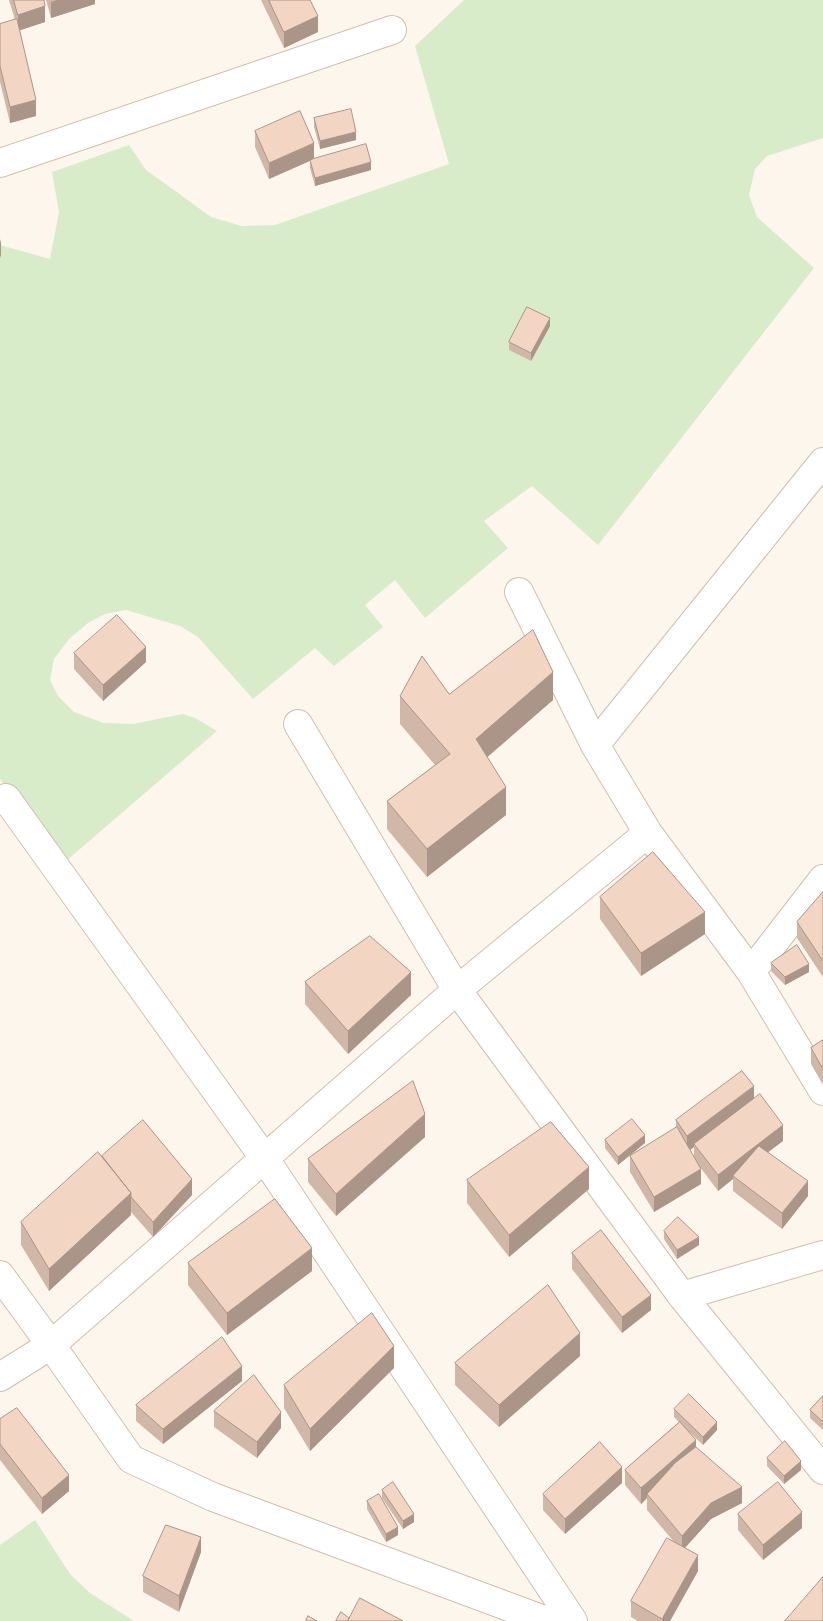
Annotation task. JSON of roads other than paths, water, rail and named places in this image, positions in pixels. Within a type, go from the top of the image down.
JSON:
[{"type":"street","points":[[0,163],[392,30]]},
{"type":"street","points":[[595,745],[823,462]]},
{"type":"street","points":[[519,592],[595,745],[648,833],[751,972],[823,1091]]},
{"type":"street","points":[[298,724],[457,990],[682,1296],[823,1470]]},
{"type":"street","points":[[6,798],[265,1159],[573,1621]]},
{"type":"street","points":[[0,1376],[51,1345],[457,990],[648,833]]},
{"type":"street","points":[[751,972],[823,879]]},
{"type":"street","points":[[682,1296],[823,1255]]},
{"type":"street","points":[[0,1276],[131,1459],[213,1497],[546,1621]]}]
